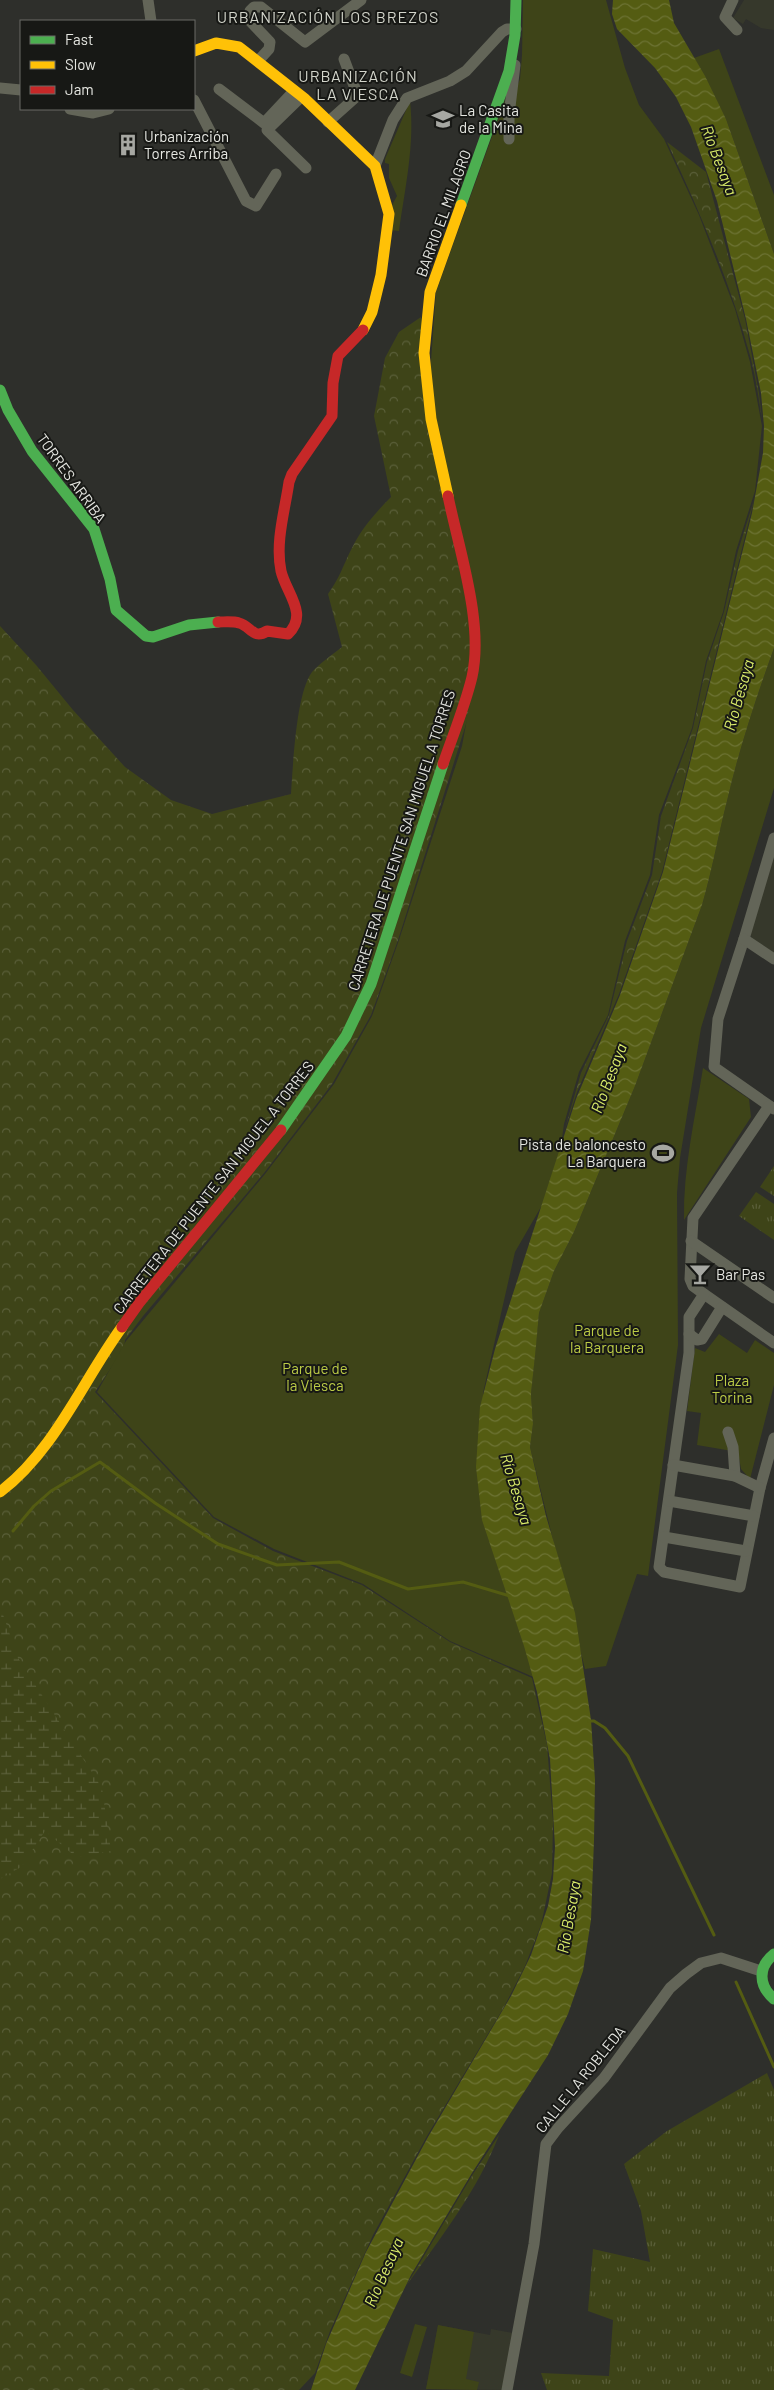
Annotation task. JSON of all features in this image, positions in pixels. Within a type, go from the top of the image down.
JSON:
[{"type":"street","points":[[148,0],[151,20]]},
{"type":"street","points":[[258,61],[270,46],[270,42],[249,20],[250,11],[254,7],[261,7],[304,42],[361,0]]},
{"type":"street","name":"BARRIO EL MILAGRO","points":[[430,292],[501,96],[512,58],[516,29],[516,0]]},
{"type":"street","points":[[733,0],[725,17],[737,30]]},
{"type":"street","points":[[195,50],[208,44],[227,42],[240,47],[298,94],[375,166],[398,110],[407,98],[450,81],[466,70],[502,32],[507,29],[516,29]]},
{"type":"street","points":[[509,139],[509,115],[515,72],[512,58]]},
{"type":"street","points":[[328,122],[356,97],[356,91],[344,59]]},
{"type":"street","points":[[0,88],[20,90]]},
{"type":"street","points":[[219,89],[264,123],[298,94]]},
{"type":"street","points":[[298,94],[267,130],[306,168]]},
{"type":"street","points":[[195,102],[246,201],[256,206],[276,174]]},
{"type":"street","points":[[76,110],[93,113],[105,110]]},
{"type":"street","name":"TORRES ARRIBA","points":[[0,390],[8,410],[32,451],[94,529],[110,579],[116,610],[146,636],[153,637],[188,625],[226,621],[240,623],[256,635],[262,635],[267,631],[288,634],[298,624],[295,602],[280,567],[280,552],[289,482],[292,474],[332,416],[333,383],[338,356],[362,332],[372,312],[381,275],[389,214],[375,166]]},
{"type":"street","name":"CARRETERA DE PUENTE SAN MIGUEL A TORRES","points":[[0,1492],[25,1472],[38,1457],[114,1338],[286,1124],[334,1056],[357,1016],[371,984],[472,676],[475,653],[473,613],[431,419],[424,353],[430,292]]},
{"type":"street","points":[[774,838],[718,1019],[714,1067],[772,1107],[693,1218],[690,1279],[693,1286],[774,1344]]},
{"type":"street","points":[[744,939],[774,959]]},
{"type":"street","points":[[691,1241],[774,1298]]},
{"type":"street","points":[[704,1294],[689,1317],[689,1352],[659,1567],[664,1572],[740,1587],[760,1488],[774,1438]]},
{"type":"street","points":[[689,1334],[697,1340],[702,1339],[722,1307]]},
{"type":"street","points":[[728,1432],[733,1447],[734,1476]]},
{"type":"street","points":[[673,1466],[734,1476],[760,1488]]},
{"type":"street","points":[[669,1501],[754,1516]]},
{"type":"street","points":[[664,1537],[746,1552]]},
{"type":"street","points":[[774,1954],[765,1962],[761,1971],[763,1986],[774,1998]]},
{"type":"street","name":"CALLE LA ROBLEDA","points":[[507,2390],[534,2244],[546,2144],[558,2128],[604,2078],[670,1988],[686,1974],[701,1963],[721,1958],[761,1971]]},
{"type":"shaded area","points":[[744,0],[774,0],[774,30],[761,28],[746,19],[743,24],[733,18]]},
{"type":"shaded area","points":[[774,853],[774,954],[752,939],[750,932]]},
{"type":"shaded area","points":[[438,2325],[490,2335],[491,2329],[513,2333],[504,2390],[426,2389]]},
{"type":"green space","name":"Parque de la Viesca","points":[[523,0],[606,0],[625,68],[639,105],[664,139],[699,215],[735,309],[750,362],[762,426],[755,491],[736,551],[723,612],[706,661],[692,728],[659,815],[650,875],[625,941],[608,1015],[579,1072],[564,1124],[556,1181],[515,1252],[483,1393],[489,1448],[545,1682],[450,1641],[363,1584],[274,1549],[214,1517],[97,1392],[126,1341],[265,1174],[334,1084],[372,1016],[399,940],[462,746],[475,675],[430,375],[436,292],[507,95],[514,94],[520,79]]},
{"type":"green space","points":[[719,49],[774,195],[774,254],[726,119],[694,58]]},
{"type":"green space","points":[[410,101],[410,150],[399,231],[389,230],[391,207],[397,196],[389,178],[389,164],[385,163],[385,159]]},
{"type":"green space","points":[[667,142],[706,172],[745,319],[759,393],[762,420],[751,359],[734,303],[703,222]]},
{"type":"green space","points":[[421,317],[478,686],[398,940],[371,1015],[332,1084],[264,1173],[143,1316],[125,1340],[124,1348],[95,1392],[213,1518],[273,1551],[362,1585],[450,1642],[532,1678],[547,1745],[553,1821],[552,1873],[541,1925],[525,1966],[504,2007],[427,2136],[373,2235],[330,2331],[315,2373],[299,2390],[0,2390],[0,626],[125,767],[171,800],[212,814],[291,794],[296,730],[302,696],[312,672],[342,647],[328,594],[361,533],[391,497],[374,416],[385,358],[399,332]]},
{"type":"green space","points":[[754,500],[662,872],[619,994],[577,1092],[564,1132],[581,1073],[609,1015],[627,941],[652,875],[661,816],[693,728],[707,662],[724,612],[738,551]]},
{"type":"green space","name":"Parque de la Barquera","points":[[774,648],[774,788],[701,1028],[680,1158],[677,1193],[678,1345],[648,1576],[637,1574],[606,1666],[585,1669],[530,1447],[533,1424],[531,1394],[539,1313],[554,1271],[574,1232],[635,1086],[702,905],[737,762]]},
{"type":"green space","points":[[703,1068],[749,1099],[751,1117],[684,1220],[687,1163]]},
{"type":"green space","points":[[774,1166],[774,1196],[760,1187]]},
{"type":"green space","points":[[756,1192],[774,1204],[774,1240],[739,1216]]},
{"type":"green space","name":"Plaza Torina","points":[[719,1334],[747,1353],[755,1340],[774,1353],[774,1385],[750,1479],[741,1469],[738,1452],[697,1445],[701,1413],[687,1411],[695,1348],[705,1352]]},
{"type":"green space","points":[[0,1606],[18,1658],[102,1788],[111,1851],[76,1857],[45,1831],[21,1867],[0,1879]]},
{"type":"green space","points":[[767,2073],[774,2090],[774,2390],[547,2390],[541,2373],[609,2376],[613,2320],[588,2311],[593,2249],[650,2262],[641,2211],[624,2164],[667,2131]]},
{"type":"green space","points":[[499,2135],[469,2195],[406,2286],[473,2174]]},
{"type":"green space","points":[[415,2324],[427,2327],[412,2377],[400,2373]]},
{"type":"green space","points":[[438,2325],[474,2332],[466,2379],[479,2382],[477,2390],[426,2389]]},
{"type":"water","name":"Río Besaya","points":[[613,0],[669,0],[674,23],[705,76],[726,119],[774,254],[774,648],[737,762],[702,905],[635,1086],[574,1232],[554,1271],[539,1313],[531,1394],[533,1424],[530,1447],[546,1516],[575,1613],[591,1720],[595,1780],[594,1840],[591,1920],[583,1971],[568,2014],[548,2055],[472,2173],[411,2275],[355,2390],[311,2390],[326,2344],[366,2252],[428,2137],[511,1996],[531,1955],[548,1906],[553,1879],[555,1847],[550,1759],[537,1692],[524,1646],[482,1520],[476,1467],[480,1407],[495,1349],[576,1099],[620,995],[663,872],[752,513],[763,453],[764,426],[761,393],[746,319],[717,201],[691,127],[676,97],[655,68],[617,29],[612,14]]},
{"type":"waterway","points":[[13,1531],[34,1506],[51,1491],[100,1462],[155,1503],[218,1544],[277,1565],[339,1562],[408,1589],[463,1582],[510,1596]]},
{"type":"waterway","points":[[589,1721],[594,1721],[605,1728],[628,1756],[714,1935]]},
{"type":"waterway","points":[[736,1982],[774,2067]]},
{"type":"traffic: fast","points":[[461,205],[509,71],[515,35],[516,0]]},
{"type":"traffic: fast","points":[[0,390],[8,410],[32,451],[94,529],[110,579],[116,610],[146,636],[153,637],[189,625],[218,622]]},
{"type":"traffic: fast","points":[[281,1130],[346,1036],[371,984],[443,764]]},
{"type":"traffic: fast","points":[[774,1954],[765,1965],[762,1976],[765,1988],[774,1999]]},
{"type":"traffic: slow","points":[[195,51],[216,43],[239,47],[304,98],[375,166],[389,214],[381,275],[372,312],[363,330]]},
{"type":"traffic: slow","points":[[448,496],[431,419],[424,353],[430,292],[461,205]]},
{"type":"traffic: slow","points":[[0,1492],[37,1456],[52,1436],[122,1327]]},
{"type":"traffic: jam","points":[[218,622],[239,623],[258,634],[267,631],[288,634],[294,626],[296,611],[281,571],[279,560],[281,526],[289,482],[292,474],[332,416],[333,383],[338,356],[363,330]]},
{"type":"traffic: jam","points":[[443,764],[469,688],[475,656],[473,610],[469,586],[448,496]]},
{"type":"traffic: jam","points":[[122,1327],[139,1303],[281,1130]]},
{"type":"place","name":"La Casita de la Mina","points":[[443,119]]},
{"type":"place","name":"Urbanización Torres Arriba","points":[[128,145]]},
{"type":"place","name":"Pista de baloncesto La Barquera","points":[[663,1153]]},
{"type":"place","name":"Bar Pas","points":[[700,1274]]},
{"type":"district","name":"URBANIZACIÓN LOS BREZOS","points":[[328,16]]},
{"type":"district","name":"URBANIZACIÓN LA VIESCA","points":[[358,84]]}]
